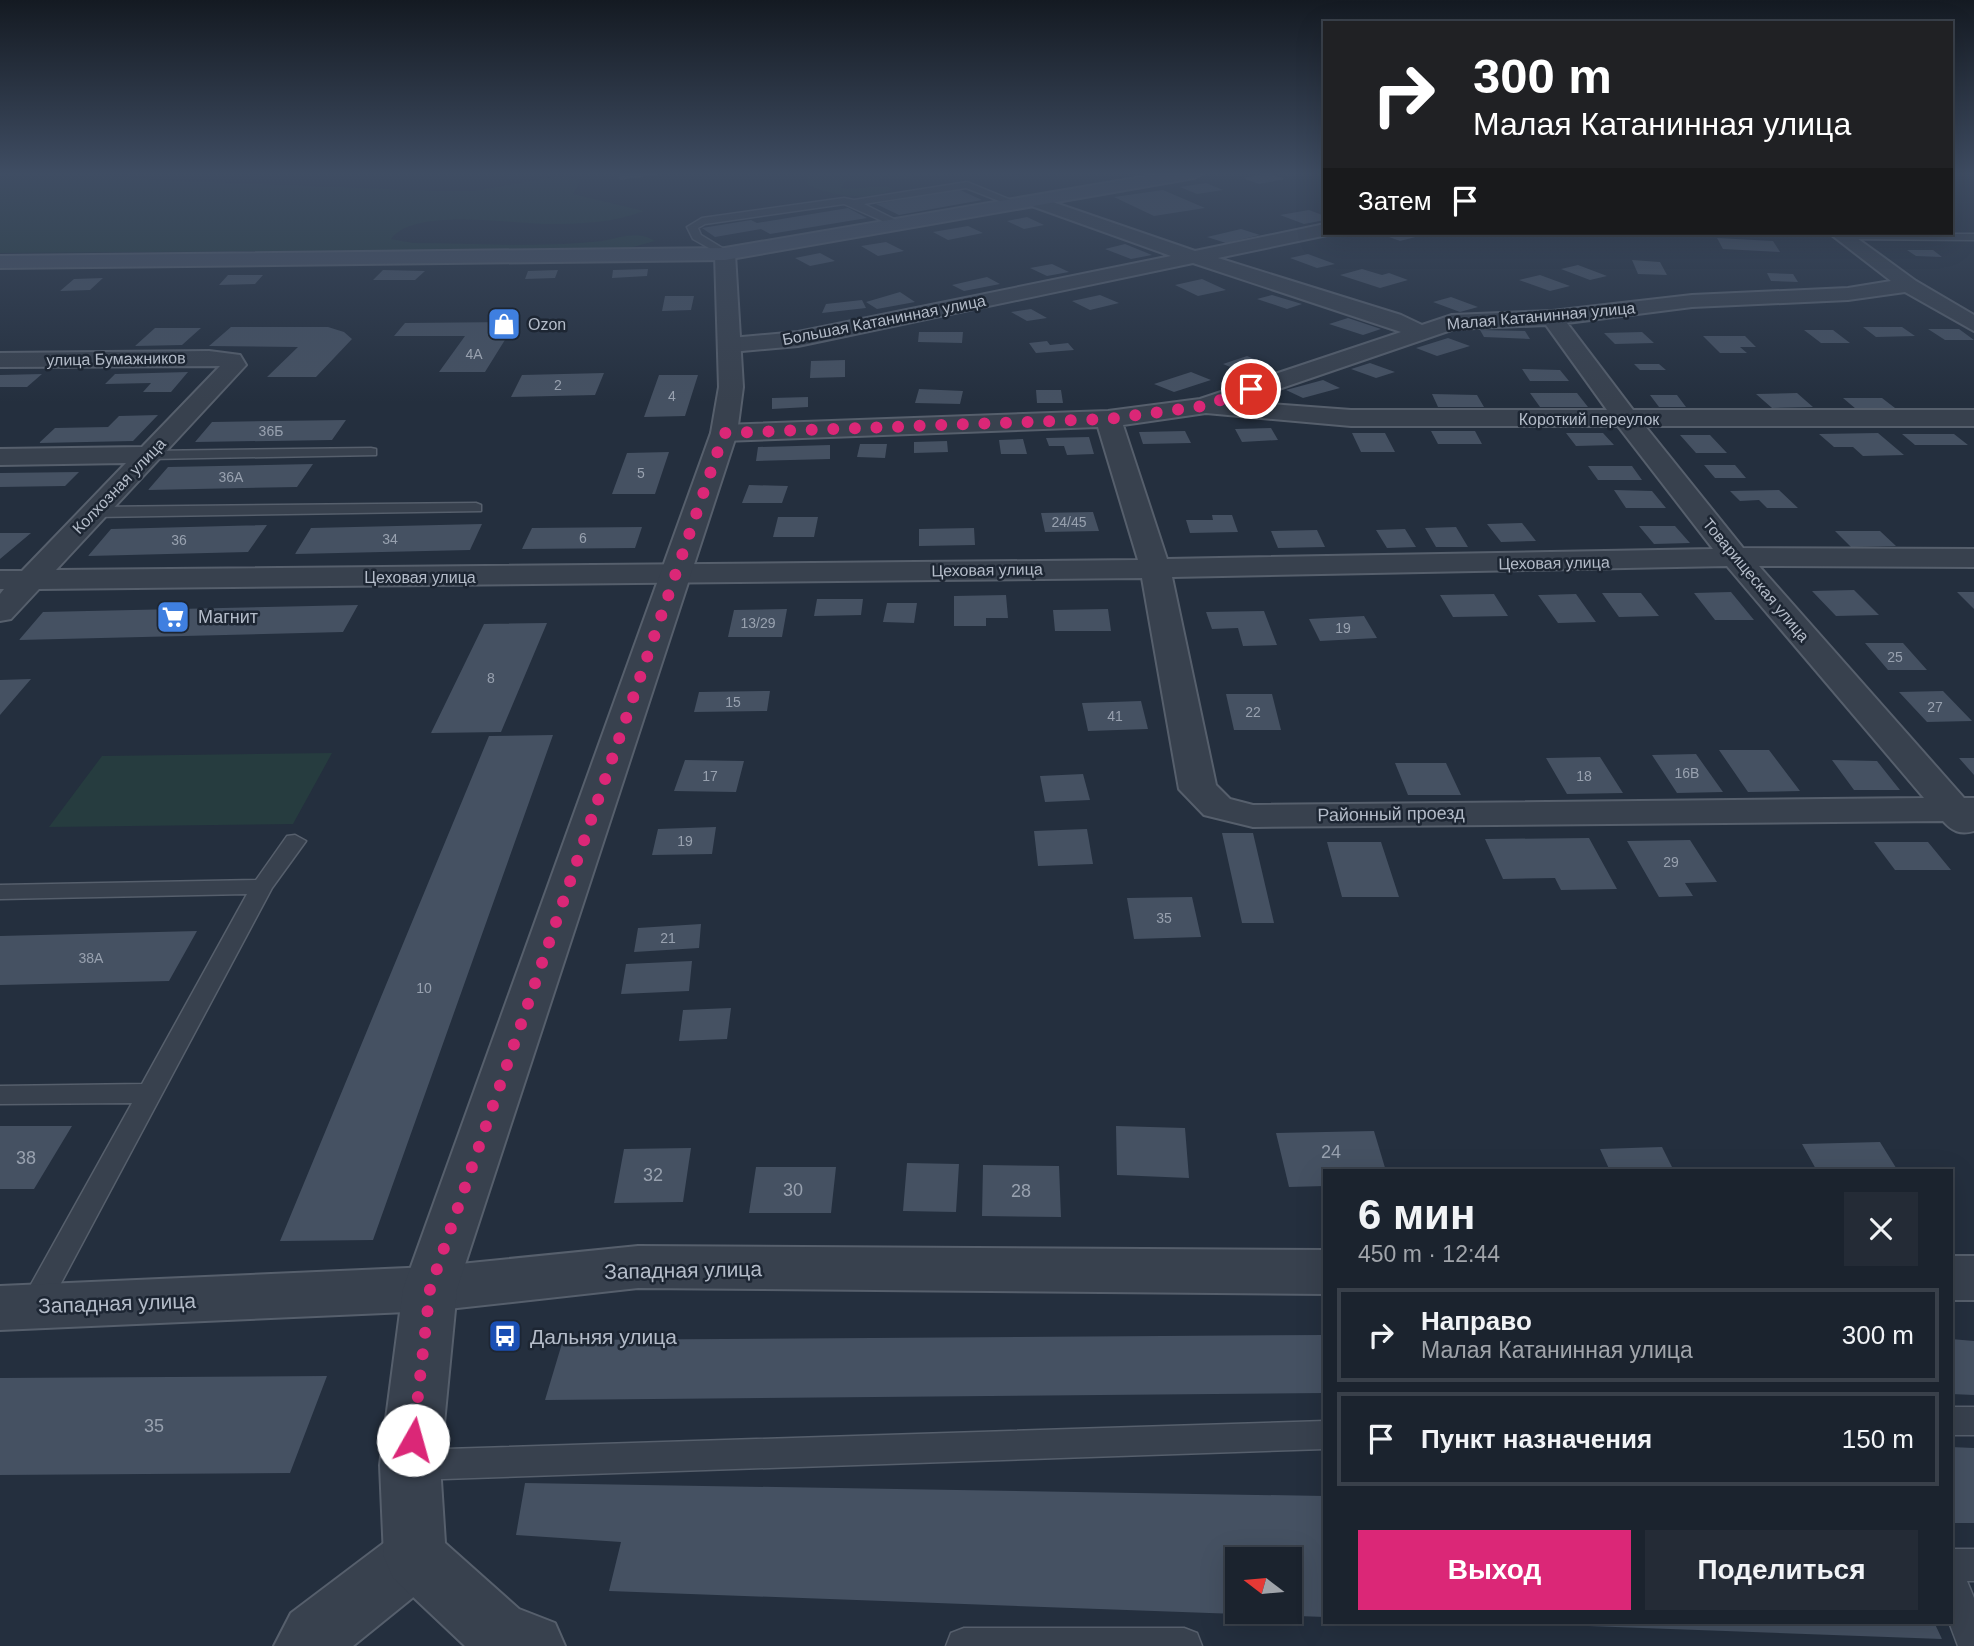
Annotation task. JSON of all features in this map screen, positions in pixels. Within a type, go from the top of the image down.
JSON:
[{"type":"main road","points":[[0,261],[725,254],[750,250]]},
{"type":"street","points":[[1171,250],[1393,320],[1417,331]]},
{"type":"street","name":"Большая Катанинная улица","points":[[731,345],[799,339],[1228,250]]},
{"type":"street","points":[[1860,250],[1909,285],[1970,319]]},
{"type":"street","points":[[516,1640],[415,1557],[410,1465],[430,1289],[724,433],[731,387],[725,254]]},
{"type":"street","name":"Малая Катанинная улица","points":[[724,433],[1108,419],[1204,406],[1417,331],[1464,320],[1552,318],[1692,301],[1849,294],[1909,285]]},
{"type":"street","name":"Товарищеская улица","points":[[1552,318],[1626,419],[1735,557],[1967,816]]},
{"type":"street","name":"улица Бумажников","points":[[0,360],[232,360]]},
{"type":"street","name":"Колхозная улица","points":[[0,612],[234,365],[232,360]]},
{"type":"street","name":"Короткий переулок","points":[[1204,406],[1351,418],[1974,418]]},
{"type":"street","name":"Районный проезд","points":[[1108,419],[1155,566],[1198,789],[1217,807],[1253,816],[1967,816]]},
{"type":"street","points":[[0,457],[149,456]]},
{"type":"street","name":"Цеховая улица","points":[[0,580],[676,575],[1155,566],[1561,563],[1735,557],[1974,558]]},
{"type":"street","name":"Западная улица","points":[[17,1307],[430,1289],[638,1267],[1323,1272]]},
{"type":"street","points":[[1953,1278],[1974,1278]]},
{"type":"street","points":[[307,1646],[314,1636],[415,1557]]},
{"type":"lane","points":[[718,250],[725,254]]},
{"type":"lane","points":[[149,456],[371,452]]},
{"type":"lane","points":[[94,512],[476,508]]},
{"type":"lane","points":[[17,1307],[148,1093],[262,887],[295,841]]},
{"type":"lane","points":[[0,892],[262,887]]},
{"type":"lane","points":[[0,1095],[148,1093]]},
{"type":"lane","points":[[1953,1420],[1974,1421]]},
{"type":"lane","points":[[410,1465],[1323,1436]]},
{"type":"lane","points":[[1953,1565],[1974,1565]]},
{"type":"lane","points":[[1953,1589],[1974,1641]]},
{"type":"lane","points":[[964,1646],[1184,1646]]},
{"type":"green space","points":[[0,250],[499,250],[0,253]]},
{"type":"green space","points":[[332,753],[293,824],[49,827],[102,756]]},
{"type":"building","points":[[867,250],[904,251],[878,256]]},
{"type":"building","points":[[1107,250],[1139,250],[1152,255],[1131,259]]},
{"type":"building","points":[[1738,250],[1779,250],[1780,252]]},
{"type":"building","points":[[1907,250],[1933,250],[1942,257],[1916,256]]},
{"type":"building","points":[[820,253],[835,261],[810,266],[795,258]]},
{"type":"building","points":[[1308,254],[1335,264],[1317,268],[1290,258]]},
{"type":"building","points":[[1632,260],[1660,262],[1667,275],[1638,274]]},
{"type":"building","points":[[1052,264],[1069,272],[1047,276],[1030,268]]},
{"type":"building","points":[[1578,265],[1607,276],[1590,280],[1561,269]]},
{"type":"building","points":[[648,269],[647,276],[612,278],[613,270]]},
{"type":"building","points":[[1362,269],[1382,275],[1389,273],[1408,280],[1380,288],[1340,275]]},
{"type":"building","points":[[383,270],[425,271],[415,280],[373,280]]},
{"type":"building","points":[[558,270],[555,278],[525,279],[528,271]]},
{"type":"building","points":[[1767,273],[1793,274],[1798,282],[1771,281]]},
{"type":"building","points":[[228,275],[263,275],[255,284],[219,285]]},
{"type":"building","points":[[1540,275],[1570,286],[1550,291],[1519,280]]},
{"type":"building","points":[[987,277],[1000,284],[964,291],[952,285]]},
{"type":"building","points":[[103,278],[90,290],[60,291],[74,279]]},
{"type":"building","points":[[1202,279],[1226,290],[1198,296],[1175,285]]},
{"type":"building","points":[[900,292],[915,302],[877,309],[866,302]]},
{"type":"building","points":[[1100,295],[1119,303],[1090,310],[1072,301]]},
{"type":"building","points":[[1272,295],[1302,304],[1287,309],[1257,299]]},
{"type":"building","points":[[665,296],[694,296],[691,310],[662,311]]},
{"type":"building","points":[[1451,297],[1478,307],[1460,312],[1433,302]]},
{"type":"building","points":[[862,300],[866,308],[822,313],[826,304]]},
{"type":"building","points":[[1031,309],[1047,318],[1027,321],[1011,312]]},
{"type":"building","points":[[1348,318],[1381,329],[1363,335],[1329,324]]},
{"type":"building","points":[[516,322],[485,372],[439,372],[465,336],[394,336],[405,323]]},
{"type":"building","points":[[231,327],[328,327],[344,332],[352,339],[316,377],[267,377],[298,347],[209,346]]},
{"type":"building","points":[[1863,327],[1902,327],[1915,336],[1876,337]]},
{"type":"building","points":[[155,328],[201,328],[182,345],[135,346]]},
{"type":"building","points":[[1928,329],[1959,329],[1974,340],[1945,340]]},
{"type":"building","points":[[1480,330],[1525,331],[1530,339],[1484,337]]},
{"type":"building","points":[[1804,330],[1833,330],[1850,343],[1821,343]]},
{"type":"building","points":[[919,332],[963,332],[962,343],[918,342]]},
{"type":"building","points":[[1642,332],[1654,343],[1615,344],[1604,333]]},
{"type":"building","points":[[1703,336],[1745,336],[1756,347],[1740,347],[1747,353],[1720,353]]},
{"type":"building","points":[[1448,338],[1470,346],[1437,356],[1416,348]]},
{"type":"building","points":[[1047,341],[1050,345],[1068,343],[1074,350],[1036,353],[1029,343]]},
{"type":"building","points":[[1247,356],[1264,363],[1240,371],[1223,364]]},
{"type":"building","points":[[845,360],[845,377],[810,378],[811,361]]},
{"type":"building","points":[[1370,363],[1395,372],[1376,378],[1351,369]]},
{"type":"building","points":[[1634,364],[1659,364],[1666,370],[1640,370]]},
{"type":"building","points":[[1522,369],[1560,370],[1569,381],[1530,381]]},
{"type":"building","points":[[188,372],[171,392],[143,392],[151,383],[105,384],[115,374]]},
{"type":"building","points":[[1191,372],[1211,380],[1174,392],[1154,384]]},
{"type":"building","points":[[604,373],[595,395],[511,397],[522,375]]},
{"type":"building","points":[[42,374],[27,387],[0,387],[0,375]]},
{"type":"building","points":[[659,375],[698,375],[685,416],[644,417]]},
{"type":"building","points":[[1323,380],[1340,388],[1303,398],[1286,390]]},
{"type":"building","points":[[919,389],[963,391],[960,404],[915,403]]},
{"type":"building","points":[[1036,390],[1061,390],[1063,403],[1037,403]]},
{"type":"building","points":[[1530,393],[1577,393],[1588,407],[1540,407]]},
{"type":"building","points":[[1797,393],[1813,407],[1772,408],[1756,394]]},
{"type":"building","points":[[1432,394],[1477,395],[1484,407],[1438,407]]},
{"type":"building","points":[[1650,395],[1677,395],[1686,407],[1659,407]]},
{"type":"building","points":[[808,397],[808,407],[772,409],[772,398]]},
{"type":"building","points":[[1843,398],[1882,398],[1895,408],[1856,409]]},
{"type":"building","points":[[158,415],[133,441],[39,443],[55,428],[108,427],[119,416]]},
{"type":"building","points":[[346,420],[332,440],[195,442],[212,422]]},
{"type":"building","points":[[1271,428],[1278,440],[1242,442],[1235,429]]},
{"type":"building","points":[[1185,431],[1191,443],[1143,444],[1139,432]]},
{"type":"building","points":[[1431,431],[1475,431],[1482,444],[1438,444]]},
{"type":"building","points":[[1352,433],[1385,433],[1395,452],[1361,452]]},
{"type":"building","points":[[1566,433],[1603,433],[1614,445],[1576,446]]},
{"type":"building","points":[[1878,433],[1904,455],[1863,456],[1853,447],[1834,447],[1819,434]]},
{"type":"building","points":[[1902,434],[1954,434],[1968,445],[1915,445]]},
{"type":"building","points":[[1680,435],[1710,435],[1727,453],[1696,453]]},
{"type":"building","points":[[1089,437],[1094,454],[1067,455],[1064,446],[1049,446],[1046,438]]},
{"type":"building","points":[[1023,439],[1027,454],[1001,454],[999,440]]},
{"type":"building","points":[[947,441],[948,452],[914,453],[914,442]]},
{"type":"building","points":[[860,444],[887,444],[885,458],[857,457]]},
{"type":"building","points":[[830,445],[830,459],[756,461],[758,447]]},
{"type":"building","points":[[669,452],[655,494],[612,494],[627,453]]},
{"type":"building","points":[[313,464],[297,487],[148,490],[168,467]]},
{"type":"building","points":[[1704,465],[1735,465],[1746,478],[1715,478]]},
{"type":"building","points":[[1588,466],[1632,466],[1642,480],[1598,480]]},
{"type":"building","points":[[79,472],[65,486],[0,487],[0,473]]},
{"type":"building","points":[[749,485],[788,486],[782,503],[742,503]]},
{"type":"building","points":[[1614,490],[1652,491],[1666,508],[1626,508]]},
{"type":"building","points":[[1779,490],[1798,508],[1767,508],[1759,500],[1740,501],[1730,491]]},
{"type":"building","points":[[1093,512],[1099,531],[1045,532],[1041,513]]},
{"type":"building","points":[[1212,515],[1232,515],[1238,532],[1190,533],[1186,520],[1213,520]]},
{"type":"building","points":[[778,517],[818,517],[814,537],[773,537]]},
{"type":"building","points":[[1522,523],[1536,541],[1501,542],[1487,524]]},
{"type":"building","points":[[482,524],[470,550],[295,554],[311,528]]},
{"type":"building","points":[[267,525],[248,552],[88,556],[111,529]]},
{"type":"building","points":[[1639,526],[1675,526],[1690,543],[1654,544]]},
{"type":"building","points":[[642,527],[635,548],[522,549],[532,528]]},
{"type":"building","points":[[1456,527],[1468,547],[1436,547],[1425,528]]},
{"type":"building","points":[[974,528],[975,545],[919,546],[919,529]]},
{"type":"building","points":[[1405,529],[1416,547],[1387,548],[1376,530]]},
{"type":"building","points":[[1317,530],[1325,547],[1278,548],[1271,531]]},
{"type":"building","points":[[1835,531],[1880,531],[1896,546],[1851,547]]},
{"type":"building","points":[[0,533],[31,533],[0,559]]},
{"type":"building","points":[[1854,590],[1879,615],[1836,616],[1812,591]]},
{"type":"building","points":[[1731,592],[1754,620],[1715,620],[1694,593]]},
{"type":"building","points":[[1957,592],[1974,592],[1974,609]]},
{"type":"building","points":[[1602,593],[1641,593],[1659,616],[1619,617]]},
{"type":"building","points":[[1494,594],[1508,616],[1453,617],[1440,595]]},
{"type":"building","points":[[1576,594],[1596,622],[1558,623],[1538,595]]},
{"type":"building","points":[[1006,595],[1008,618],[986,618],[986,626],[954,626],[954,596]]},
{"type":"building","points":[[817,599],[863,599],[861,615],[814,616]]},
{"type":"building","points":[[887,603],[917,603],[914,623],[883,622]]},
{"type":"building","points":[[358,605],[343,632],[19,640],[43,612]]},
{"type":"building","points":[[787,609],[782,637],[728,637],[734,610]]},
{"type":"building","points":[[1108,609],[1111,631],[1055,631],[1053,610]]},
{"type":"building","points":[[1264,611],[1277,645],[1243,646],[1238,628],[1212,629],[1206,612]]},
{"type":"building","points":[[1364,616],[1377,638],[1320,641],[1309,619]]},
{"type":"building","points":[[547,623],[501,732],[431,733],[484,624]]},
{"type":"building","points":[[1865,643],[1903,643],[1927,670],[1888,670]]},
{"type":"building","points":[[31,679],[0,715],[0,680]]},
{"type":"building","points":[[770,691],[767,711],[694,712],[699,692]]},
{"type":"building","points":[[1943,691],[1972,721],[1927,722],[1899,692]]},
{"type":"building","points":[[1226,694],[1272,694],[1281,730],[1234,730]]},
{"type":"building","points":[[1141,701],[1148,729],[1088,731],[1082,703]]},
{"type":"building","points":[[553,735],[373,1240],[280,1241],[489,736]]},
{"type":"building","points":[[1719,750],[1769,750],[1800,791],[1748,792]]},
{"type":"building","points":[[1696,754],[1723,792],[1677,793],[1652,755]]},
{"type":"building","points":[[1600,757],[1623,793],[1567,794],[1546,758]]},
{"type":"building","points":[[1959,758],[1974,758],[1974,775]]},
{"type":"building","points":[[685,760],[744,761],[736,792],[674,791]]},
{"type":"building","points":[[1832,760],[1877,761],[1900,790],[1854,790]]},
{"type":"building","points":[[1395,763],[1446,763],[1461,795],[1408,795]]},
{"type":"building","points":[[1083,774],[1090,800],[1045,802],[1040,776]]},
{"type":"building","points":[[716,827],[712,854],[652,855],[658,829]]},
{"type":"building","points":[[1087,829],[1093,864],[1038,866],[1034,831]]},
{"type":"building","points":[[1222,833],[1253,833],[1274,923],[1242,923]]},
{"type":"building","points":[[1589,838],[1617,889],[1561,890],[1555,878],[1503,879],[1485,839]]},
{"type":"building","points":[[1690,840],[1717,882],[1685,883],[1693,896],[1659,897],[1627,841]]},
{"type":"building","points":[[1327,842],[1381,842],[1399,897],[1342,897]]},
{"type":"building","points":[[1874,842],[1928,842],[1951,870],[1895,870]]},
{"type":"building","points":[[1192,897],[1201,937],[1134,939],[1127,898]]},
{"type":"building","points":[[701,924],[699,948],[634,952],[638,928]]},
{"type":"building","points":[[197,931],[169,981],[0,985],[0,936]]},
{"type":"building","points":[[692,961],[689,991],[621,994],[626,964]]},
{"type":"building","points":[[731,1008],[727,1039],[679,1041],[683,1010]]},
{"type":"building","points":[[0,1126],[72,1126],[34,1189],[0,1189]]},
{"type":"building","points":[[1116,1126],[1185,1128],[1189,1178],[1117,1175]]},
{"type":"building","points":[[1374,1131],[1385,1169],[1323,1169],[1323,1186],[1289,1187],[1276,1133]]},
{"type":"building","points":[[1880,1142],[1897,1169],[1816,1169],[1802,1144]]},
{"type":"building","points":[[1662,1147],[1673,1169],[1609,1169],[1600,1149]]},
{"type":"building","points":[[691,1148],[683,1202],[614,1203],[624,1149]]},
{"type":"building","points":[[907,1163],[959,1164],[956,1212],[903,1211]]},
{"type":"building","points":[[983,1165],[1059,1166],[1061,1217],[982,1216]]},
{"type":"building","points":[[756,1167],[836,1167],[831,1213],[749,1213]]},
{"type":"building","points":[[1323,1335],[1323,1393],[545,1400],[563,1340]]},
{"type":"building","points":[[1953,1339],[1974,1341],[1974,1395],[1953,1394]]},
{"type":"building","points":[[327,1376],[290,1473],[0,1475],[0,1378]]},
{"type":"building","points":[[1953,1447],[1974,1448],[1974,1523],[1954,1523]]},
{"type":"building","points":[[525,1483],[1323,1496],[1323,1617],[1302,1616],[1302,1547],[1225,1547],[1225,1614],[609,1591],[621,1542],[516,1535]]},
{"type":"building","points":[[1533,1624],[1935,1624],[1942,1639]]},
{"type":"place","name":"Ozon","points":[[504,324]]},
{"type":"place","name":"Магнит","points":[[173,617]]},
{"type":"place","name":"Дальняя улица","points":[[505,1336]]},
{"type":"route","points":[[413,1440],[430,1289],[724,433],[942,428],[1108,419],[1204,406],[1251,389]]}]
